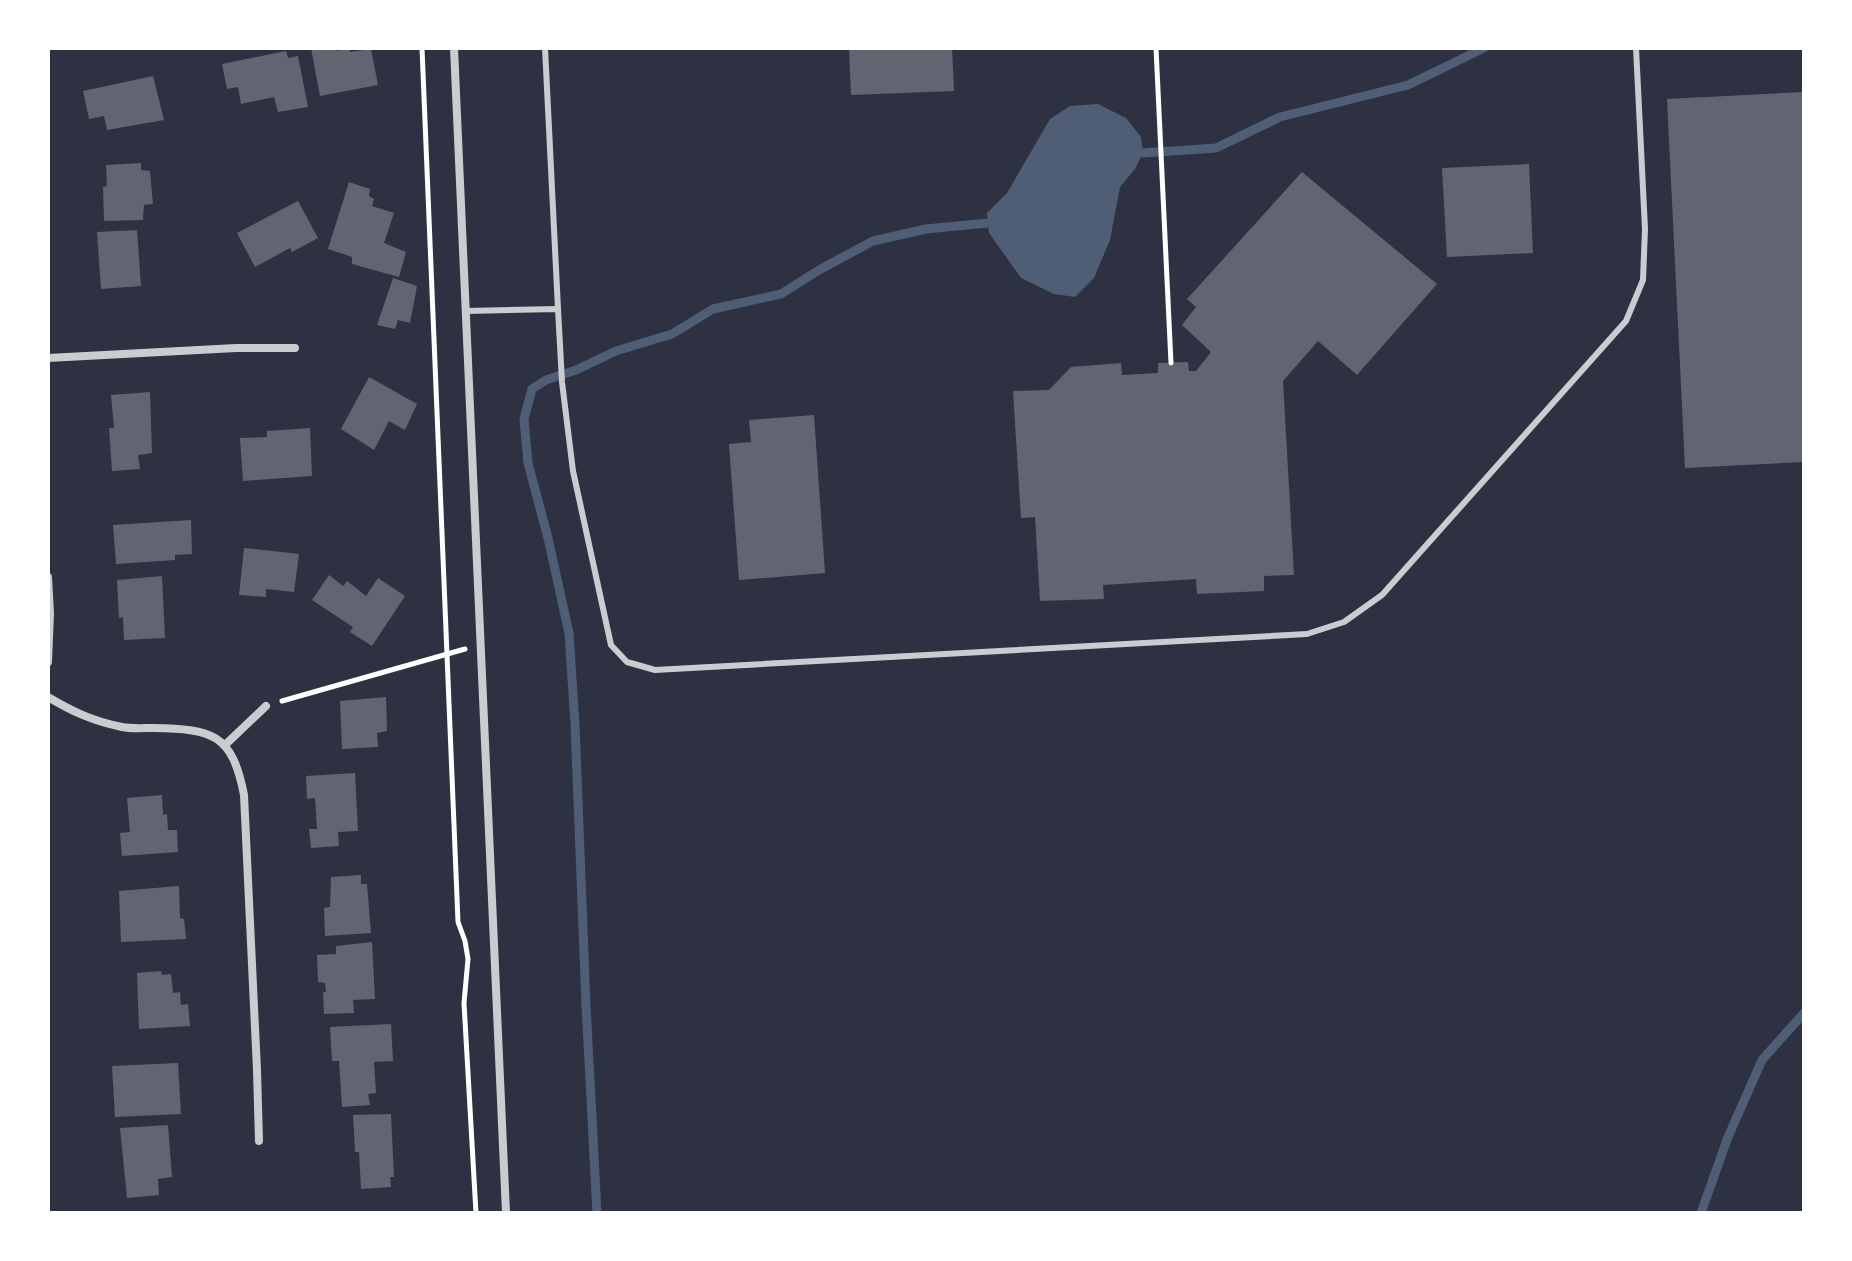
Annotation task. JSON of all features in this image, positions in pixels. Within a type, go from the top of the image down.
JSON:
[{"type":"street","points":[[454,48],[506,1213]]},
{"type":"street","points":[[48,358],[295,348]]},
{"type":"street","points":[[48,577],[48,662]]},
{"type":"street","points":[[48,697],[77,714],[125,727],[187,728],[206,733],[225,745],[239,769],[244,795],[259,1141]]},
{"type":"street","points":[[225,745],[266,706]]},
{"type":"lane","points":[[545,48],[561,367],[573,471],[611,645],[627,662],[655,670],[1307,634],[1344,622],[1382,595],[1626,321],[1643,280],[1645,229],[1636,48]]},
{"type":"lane","points":[[466,311],[558,309]]},
{"type":"path","points":[[422,48],[458,922],[468,959],[464,1003],[476,1213]]},
{"type":"path","points":[[1156,48],[1171,363]]},
{"type":"path","points":[[266,706],[481,645]]},
{"type":"water","points":[[1098,104],[1126,118],[1141,137],[1143,153],[1120,187],[1110,240],[1094,278],[1075,297],[1054,294],[1021,278],[989,233],[987,213],[1007,193],[1050,119],[1070,106]]},
{"type":"building","points":[[311,48],[336,48],[337,51],[350,48],[350,52],[371,49],[378,85],[320,96]]},
{"type":"building","points":[[849,48],[952,48],[954,91],[851,95]]},
{"type":"building","points":[[286,51],[288,58],[298,56],[308,107],[278,112],[274,97],[241,104],[238,87],[227,89],[222,64]]},
{"type":"building","points":[[153,76],[164,120],[107,130],[104,116],[89,119],[83,91]]},
{"type":"building","points":[[1804,92],[1804,462],[1685,468],[1667,99]]},
{"type":"building","points":[[141,163],[141,170],[150,171],[153,204],[144,205],[143,220],[104,221],[106,165]]},
{"type":"building","points":[[1529,164],[1533,253],[1447,257],[1442,168]]},
{"type":"building","points":[[1302,172],[1437,284],[1357,375],[1318,341],[1283,381],[1294,575],[1264,576],[1264,591],[1197,594],[1196,579],[1103,585],[1104,599],[1040,601],[1035,517],[1021,518],[1013,391],[1049,390],[1071,367],[1121,363],[1122,375],[1158,373],[1158,363],[1188,362],[1189,371],[1196,371],[1211,352],[1182,325],[1196,307],[1187,299]]},
{"type":"building","points":[[349,182],[370,189],[369,196],[374,199],[372,206],[394,213],[384,243],[406,252],[399,277],[352,264],[352,257],[328,249]]},
{"type":"building","points":[[298,201],[318,238],[292,252],[290,248],[255,267],[237,233]]},
{"type":"building","points":[[137,230],[141,286],[101,289],[97,232]]},
{"type":"building","points":[[393,278],[417,286],[410,323],[398,320],[395,329],[377,325]]},
{"type":"building","points":[[369,377],[417,404],[405,430],[389,421],[374,450],[341,429]]},
{"type":"building","points":[[150,392],[152,453],[138,455],[140,469],[112,471],[109,428],[114,428],[111,395]]},
{"type":"building","points":[[814,415],[825,573],[739,580],[729,444],[751,442],[749,420]]},
{"type":"building","points":[[310,428],[312,476],[243,481],[240,438],[267,437],[267,431]]},
{"type":"building","points":[[191,520],[192,554],[175,555],[175,560],[116,564],[113,525]]},
{"type":"building","points":[[244,548],[299,554],[294,592],[266,589],[266,597],[239,595]]},
{"type":"building","points":[[329,575],[343,586],[347,581],[366,596],[378,578],[405,596],[372,646],[350,632],[353,627],[312,600]]},
{"type":"building","points":[[162,576],[165,638],[124,640],[123,617],[119,618],[117,580]]},
{"type":"building","points":[[386,697],[387,731],[377,733],[378,747],[342,749],[340,701]]},
{"type":"building","points":[[355,773],[358,831],[338,832],[339,846],[311,848],[309,829],[317,829],[315,798],[307,799],[306,776]]},
{"type":"building","points":[[162,795],[168,830],[177,830],[178,852],[122,856],[120,833],[130,832],[127,798]]},
{"type":"building","points":[[361,875],[361,884],[367,884],[371,933],[325,936],[324,908],[330,907],[331,877]]},
{"type":"building","points":[[179,886],[180,918],[184,919],[186,939],[121,942],[119,891]]},
{"type":"building","points":[[372,942],[375,999],[353,1000],[354,1013],[324,1014],[325,983],[318,982],[317,955],[336,954],[336,946]]},
{"type":"building","points":[[161,971],[162,975],[171,974],[173,993],[180,992],[181,1005],[188,1004],[190,1026],[139,1029],[137,973]]},
{"type":"building","points":[[391,1024],[393,1061],[374,1062],[376,1093],[368,1094],[370,1105],[342,1107],[339,1061],[332,1061],[330,1027]]},
{"type":"building","points":[[178,1063],[181,1114],[115,1117],[112,1066]]},
{"type":"building","points":[[391,1114],[394,1177],[390,1177],[391,1187],[361,1189],[353,1115]]},
{"type":"building","points":[[168,1125],[172,1177],[158,1179],[159,1195],[127,1198],[120,1128]]},
{"type":"waterway","points":[[1143,153],[1216,148],[1280,117],[1408,85],[1484,48]]},
{"type":"waterway","points":[[597,1213],[569,633],[528,463],[524,419],[532,389],[546,380],[616,351],[672,334],[713,309],[781,294],[873,241],[926,229],[988,223]]},
{"type":"waterway","points":[[1701,1213],[1728,1137],[1762,1060],[1804,1013]]}]
